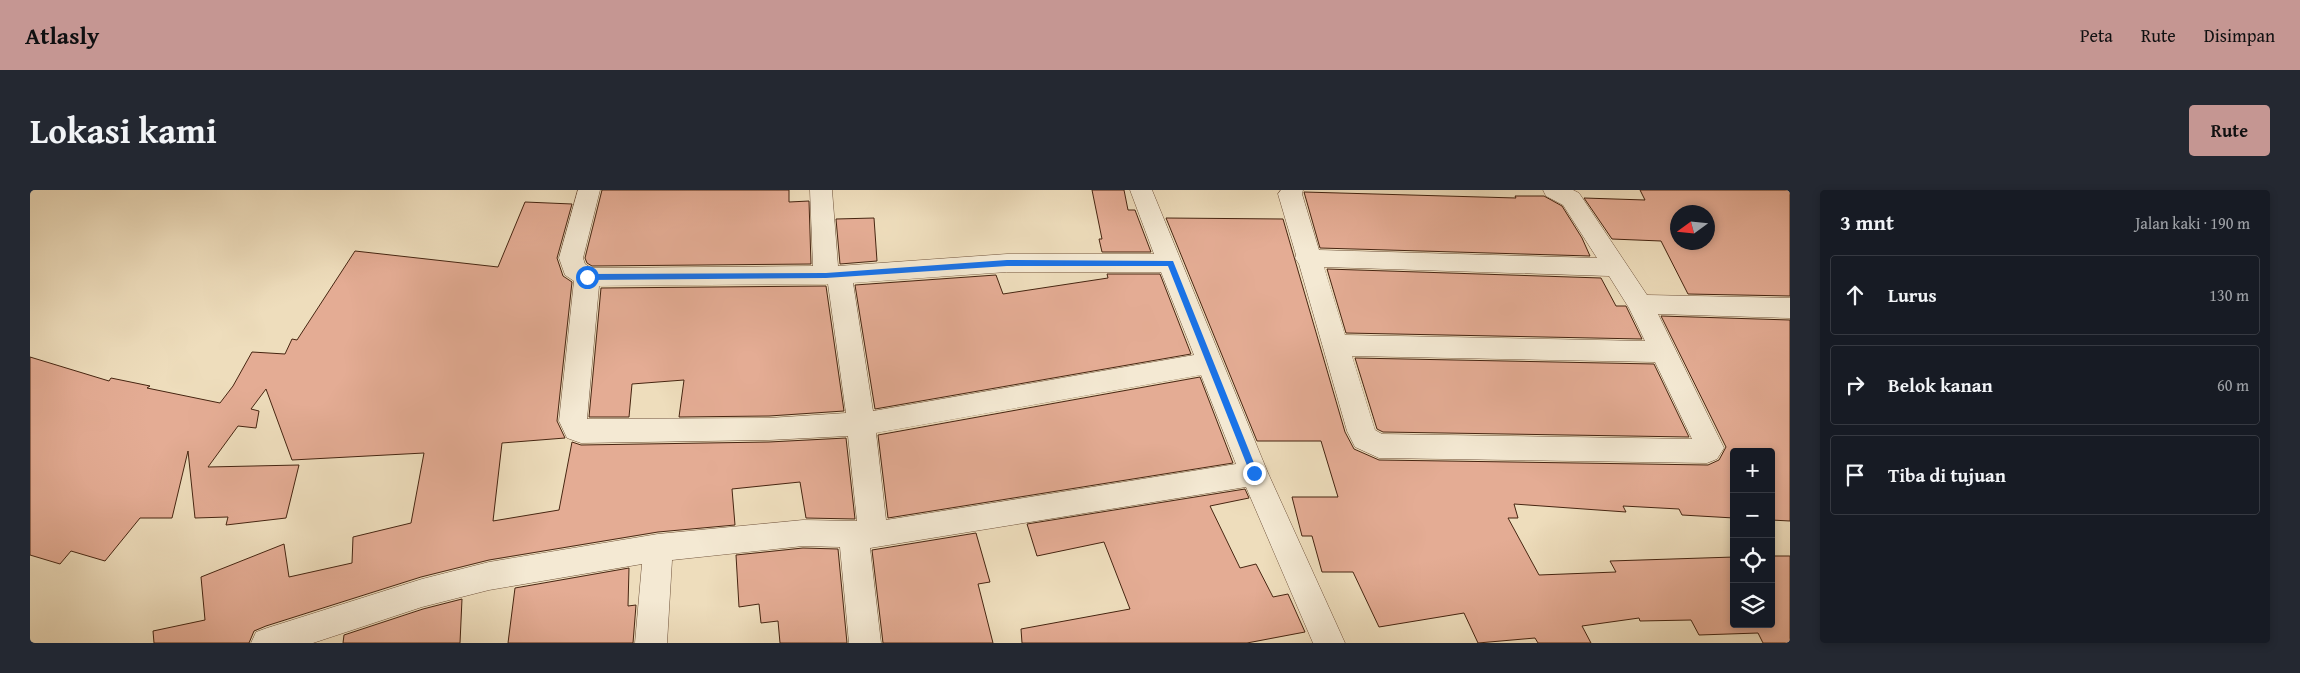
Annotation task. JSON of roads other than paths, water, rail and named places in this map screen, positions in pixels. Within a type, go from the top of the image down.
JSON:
[{"type":"street","points":[[589,190],[571,258],[574,269],[587,277],[832,275],[1007,263],[1170,263]]},
{"type":"street","points":[[821,190],[832,275],[861,424],[865,643]]},
{"type":"street","points":[[1141,190],[1322,642]]},
{"type":"street","points":[[1292,190],[1290,194],[1307,258],[1361,432],[1365,439],[1379,446],[1707,451],[1710,448],[1640,304],[1571,199],[1554,190]]},
{"type":"street","points":[[1307,258],[1615,267]]},
{"type":"street","points":[[587,277],[573,421],[577,430],[769,429],[861,424],[1209,363]]},
{"type":"street","points":[[1640,304],[1790,308]]},
{"type":"street","points":[[1334,345],[1664,352]]},
{"type":"street","points":[[267,643],[330,633],[422,593],[489,576],[658,548],[803,533],[863,535],[1254,473]]},
{"type":"street","points":[[651,643],[658,548]]}]
